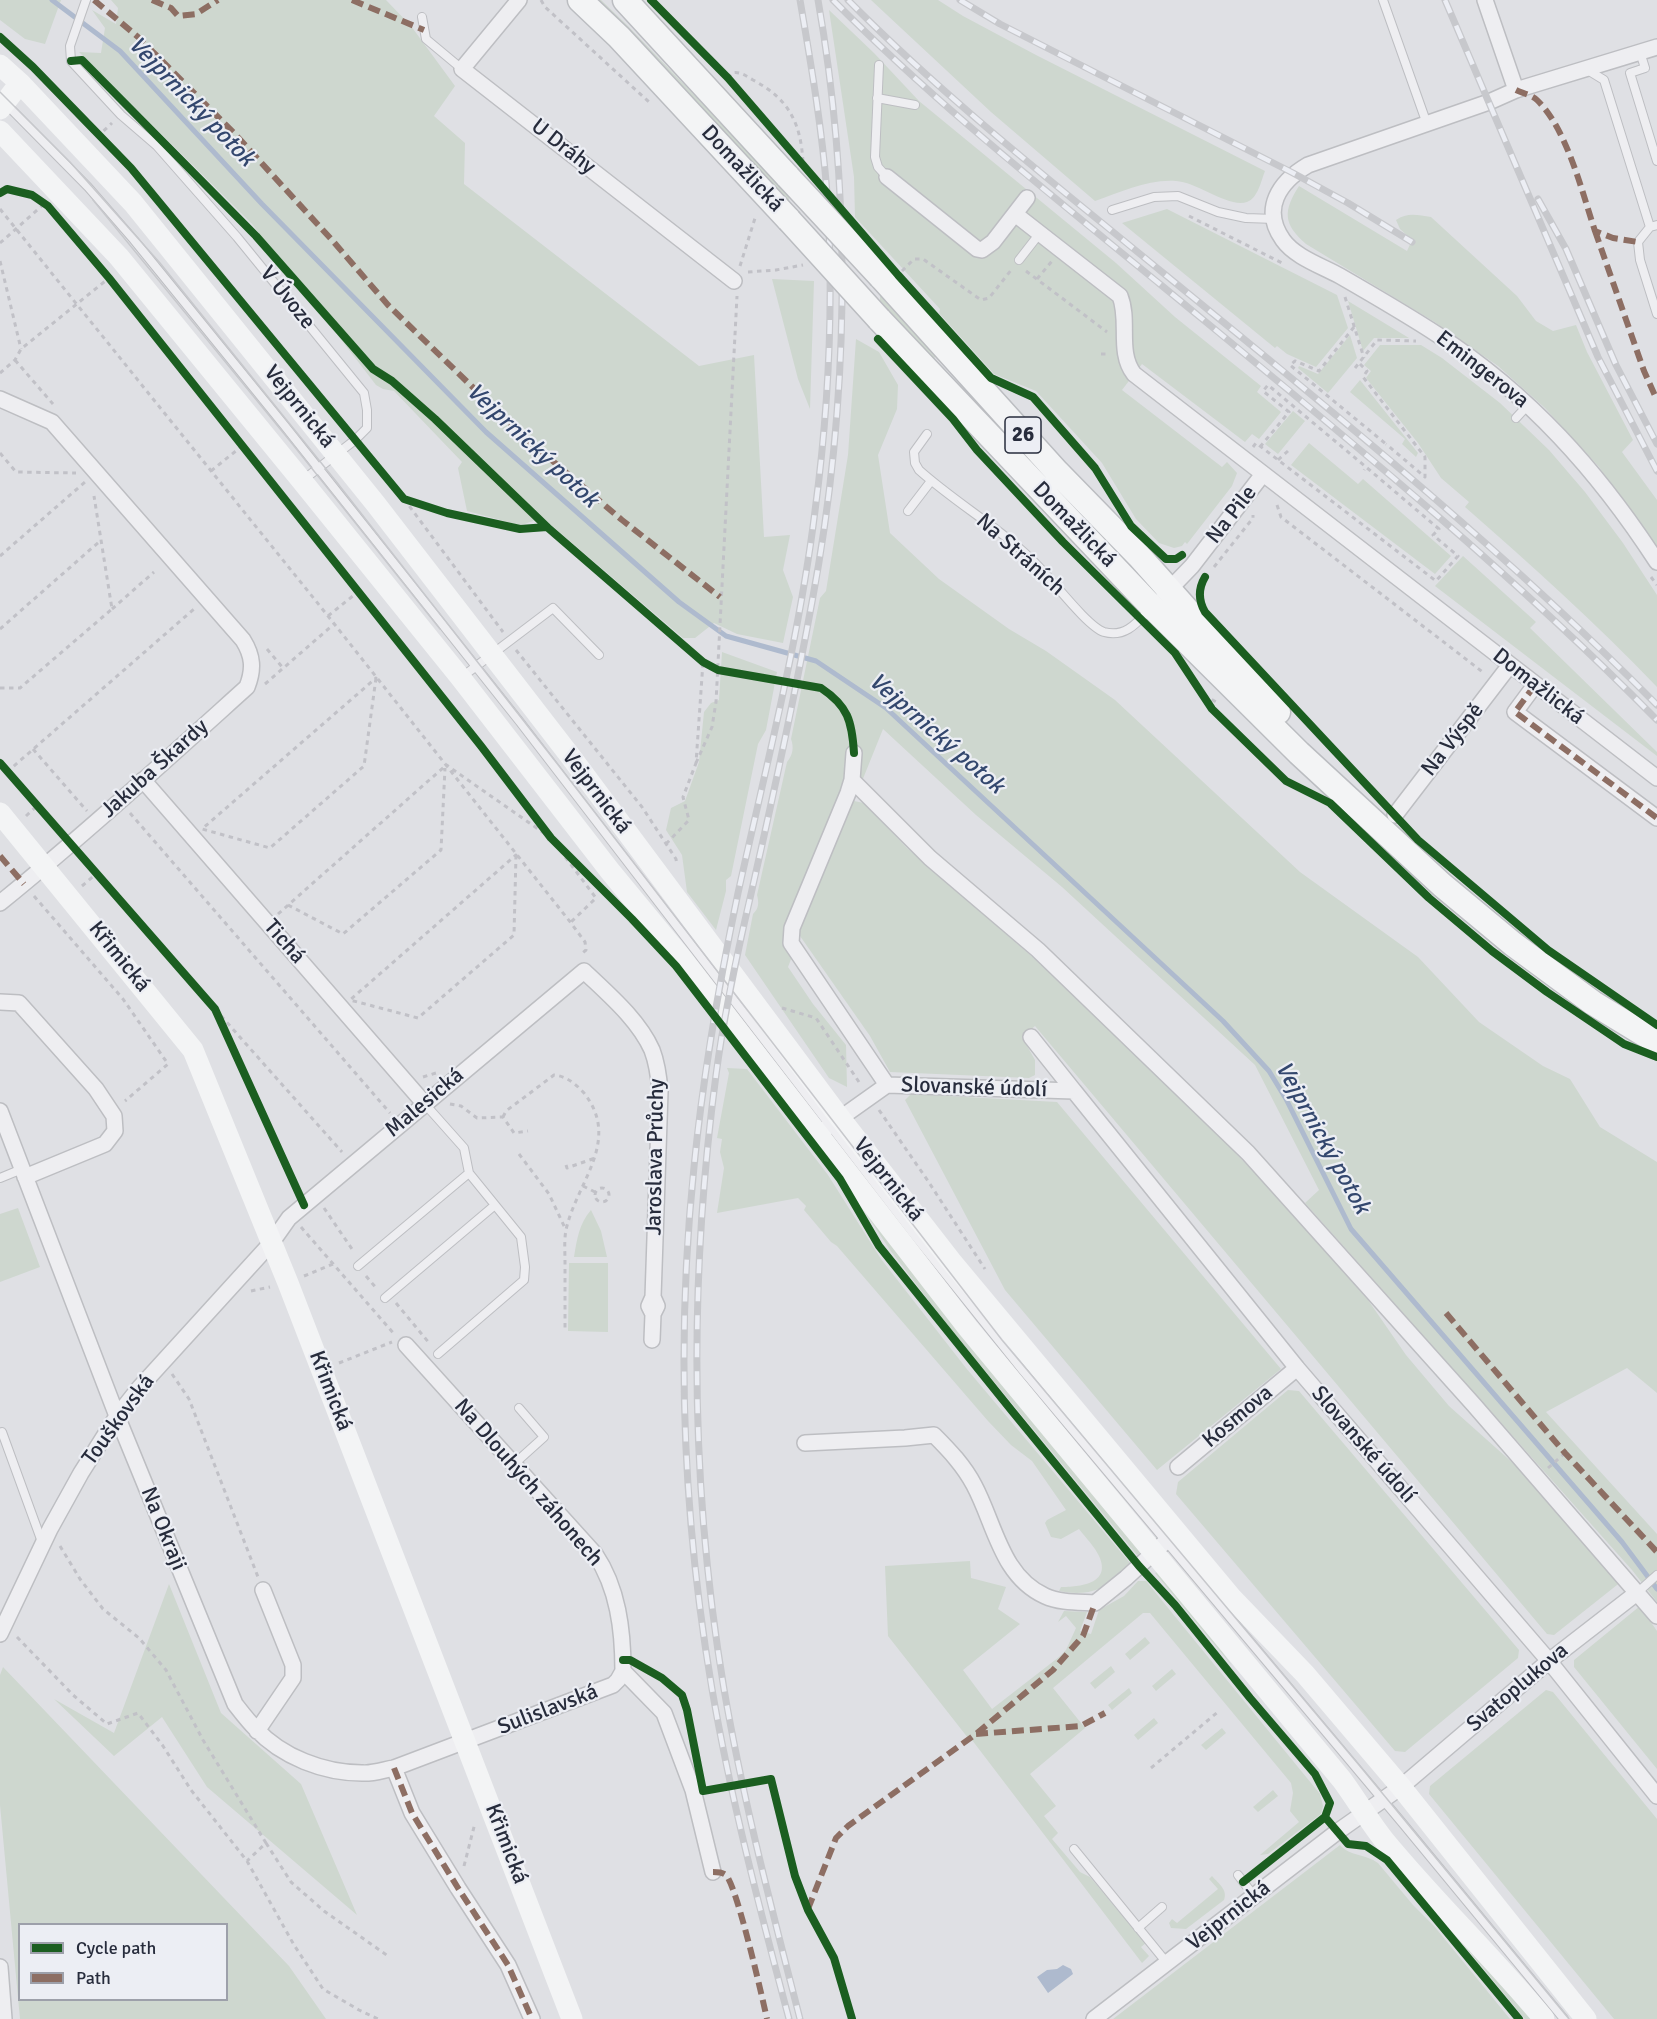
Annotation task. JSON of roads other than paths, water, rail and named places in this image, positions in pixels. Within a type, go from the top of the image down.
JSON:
[{"type":"main road","name":"Domažlická","points":[[580,0],[619,37],[879,319],[1152,607],[1299,753],[1388,821]]},
{"type":"main road","name":"Domažlická","points":[[625,0],[799,167],[890,273],[992,401],[1388,821],[1442,885],[1513,944],[1593,1003],[1657,1042]]},
{"type":"main road","name":"Vejprnická","points":[[0,65],[21,83],[133,203],[336,453],[476,666],[571,758],[968,1328],[1166,1542],[1231,1597],[1305,1674],[1401,1787],[1586,2019]]},
{"type":"main road","points":[[2,103],[21,83]]},
{"type":"main road","name":"Vejprnická","points":[[0,131],[119,257],[476,666],[829,1126],[959,1270],[1166,1542],[1386,1841],[1544,2019]]},
{"type":"main road","name":"Křimická","points":[[0,813],[193,1050],[272,1242],[467,1742],[572,2019]]},
{"type":"street","points":[[462,69],[519,0]]},
{"type":"street","points":[[1485,0],[1516,90]]},
{"type":"street","points":[[1275,219],[1277,194],[1293,173],[1308,165],[1489,102],[1516,90],[1657,46]]},
{"type":"street","name":"U Dráhy","points":[[462,69],[737,282]]},
{"type":"street","points":[[887,177],[977,249],[986,248],[993,242],[1027,198]]},
{"type":"street","name":"Domažlická","points":[[1015,214],[1120,296],[1124,310],[1126,358],[1134,374],[1657,778]]},
{"type":"street","name":"Emingerova","points":[[1275,219],[1278,230],[1291,248],[1438,335],[1473,360],[1546,421],[1582,460],[1635,528],[1652,565]]},
{"type":"street","name":"Jakuba Škardy","points":[[0,399],[52,422],[90,471],[243,640],[250,651],[253,664],[252,675],[247,687],[44,867]]},
{"type":"street","name":"Na Pile","points":[[1152,607],[1192,566],[1263,474]]},
{"type":"street","name":"Na Výspě","points":[[1388,821],[1510,665]]},
{"type":"street","points":[[1535,685],[1515,712],[1657,818]]},
{"type":"street","points":[[854,753],[852,780],[792,928],[791,943],[887,1085]]},
{"type":"street","name":"Tichá","points":[[143,780],[420,1098]]},
{"type":"street","points":[[852,780],[930,858],[1038,950],[1248,1153],[1640,1590],[1657,1616]]},
{"type":"street","points":[[0,903],[44,867]]},
{"type":"street","name":"Malesická","points":[[272,1242],[289,1218],[420,1098],[581,964]]},
{"type":"street","name":"Jaroslava Průchy","points":[[581,964],[638,1029],[651,1049],[658,1070],[660,1092],[653,1298],[657,1306],[653,1314],[651,1340]]},
{"type":"street","points":[[0,1002],[19,1003],[96,1089],[114,1116],[115,1131],[105,1144],[24,1173]]},
{"type":"street","name":"Slovanské údolí","points":[[1031,1037],[1297,1368],[1549,1661],[1657,1796]]},
{"type":"street","name":"Slovanské údolí","points":[[829,1126],[887,1085],[1074,1091]]},
{"type":"street","name":"Na Okraji","points":[[1,1114],[117,1416],[235,1704],[257,1731],[285,1752],[317,1767],[338,1772],[363,1774],[394,1768],[467,1742]]},
{"type":"street","name":"Touškovská","points":[[2,1629],[50,1529],[81,1473],[117,1416],[140,1387],[272,1242]]},
{"type":"street","name":"Na Dlouhých záhonech","points":[[406,1345],[595,1554],[612,1586],[618,1606],[623,1671]]},
{"type":"street","name":"Kosmova","points":[[1178,1467],[1297,1368]]},
{"type":"street","points":[[805,1443],[934,1435],[956,1457],[975,1486],[1008,1564],[1026,1582],[1045,1596],[1067,1602],[1095,1603],[1166,1542]]},
{"type":"street","points":[[257,1731],[293,1678],[293,1665],[263,1590]]},
{"type":"street","name":"Svatoplukova","points":[[1401,1787],[1549,1661],[1640,1590]]},
{"type":"street","points":[[623,1671],[664,1713],[693,1790],[713,1872]]},
{"type":"street","name":"Sulislavská","points":[[467,1742],[613,1685],[623,1671]]},
{"type":"street","points":[[394,1768],[412,1813],[508,1965],[532,2019]]},
{"type":"street","name":"Vejprnická","points":[[1094,2019],[1401,1787]]},
{"type":"street","points":[[0,1967],[4,2019]]},
{"type":"lane","name":"V Úvoze","points":[[86,0],[70,46],[71,61],[121,115],[157,146],[237,237],[364,393],[367,410],[366,428],[355,440],[310,474]]},
{"type":"lane","points":[[1383,0],[1427,124]]},
{"type":"lane","points":[[422,17],[426,39],[462,69]]},
{"type":"lane","points":[[1640,52],[1645,68],[1630,73],[1657,161]]},
{"type":"lane","points":[[879,65],[874,157],[878,167],[887,177]]},
{"type":"lane","points":[[1586,69],[1604,80],[1653,226],[1638,242],[1640,260],[1657,314]]},
{"type":"lane","points":[[877,98],[915,105]]},
{"type":"lane","name":"Vejprnická","points":[[2,103],[88,187],[134,240],[310,474]]},
{"type":"lane","points":[[1112,210],[1154,197],[1178,196],[1218,212],[1246,218],[1275,219]]},
{"type":"lane","points":[[1019,260],[1040,233]]},
{"type":"lane","points":[[1516,418],[1528,405]]},
{"type":"lane","name":"Na Stráních","points":[[927,434],[914,452],[915,463],[919,471],[1017,546],[1101,632],[1122,633],[1131,628],[1152,607]]},
{"type":"lane","points":[[908,511],[931,481]]},
{"type":"lane","points":[[476,666],[553,608],[599,656]]},
{"type":"lane","points":[[420,1098],[464,1148],[469,1173],[521,1237],[525,1267],[524,1280],[438,1354]]},
{"type":"lane","points":[[0,1178],[24,1173]]},
{"type":"lane","points":[[358,1266],[469,1173]]},
{"type":"lane","points":[[385,1298],[495,1205]]},
{"type":"lane","points":[[513,1464],[544,1437],[519,1408]]},
{"type":"lane","points":[[2,1432],[42,1544]]},
{"type":"lane","name":"Vejprnická","points":[[1166,1542],[1564,2019]]},
{"type":"lane","points":[[1640,1590],[1657,1575]]},
{"type":"lane","points":[[1074,1849],[1167,1963]]},
{"type":"lane","points":[[1238,1875],[1254,1896]]},
{"type":"lane","points":[[1138,1928],[1162,1907]]},
{"type":"water","points":[[1063,1965],[1071,1969],[1073,1974],[1048,1993],[1037,1977],[1047,1970],[1057,1969]]},
{"type":"waterway","name":"Vejprnický potok","points":[[52,0],[120,51],[262,204],[486,432],[679,602],[726,636],[816,661],[886,708],[1223,1021],[1269,1071],[1286,1099],[1351,1229],[1622,1542],[1657,1589]]},
{"type":"tram line","points":[[0,92],[70,162],[160,263],[335,480],[559,766],[1002,1340],[1569,2019]]},
{"type":"tram line","points":[[93,200],[440,629]]},
{"type":"railway","points":[[789,2019],[737,1813],[712,1689],[694,1560],[685,1429],[684,1363],[688,1232],[707,1064],[731,927],[800,607],[815,511],[824,432],[830,313],[827,193],[819,120],[800,0]]},
{"type":"railway","points":[[800,2019],[759,1855],[724,1689],[705,1536],[699,1459],[697,1382],[701,1228],[719,1052],[805,639],[824,527],[833,452],[842,301],[841,226],[837,150],[818,0]]},
{"type":"railway","points":[[833,0],[993,147],[1352,443],[1477,550],[1538,605],[1657,720]]},
{"type":"railway","points":[[848,0],[885,37],[962,106],[1353,429],[1478,536],[1539,591],[1657,705]]},
{"type":"railway","points":[[960,0],[1000,24],[1293,173],[1412,242]]},
{"type":"railway","points":[[1445,0],[1598,357],[1657,471]]},
{"type":"railway","points":[[1538,199],[1566,249],[1616,365],[1657,444]]}]
